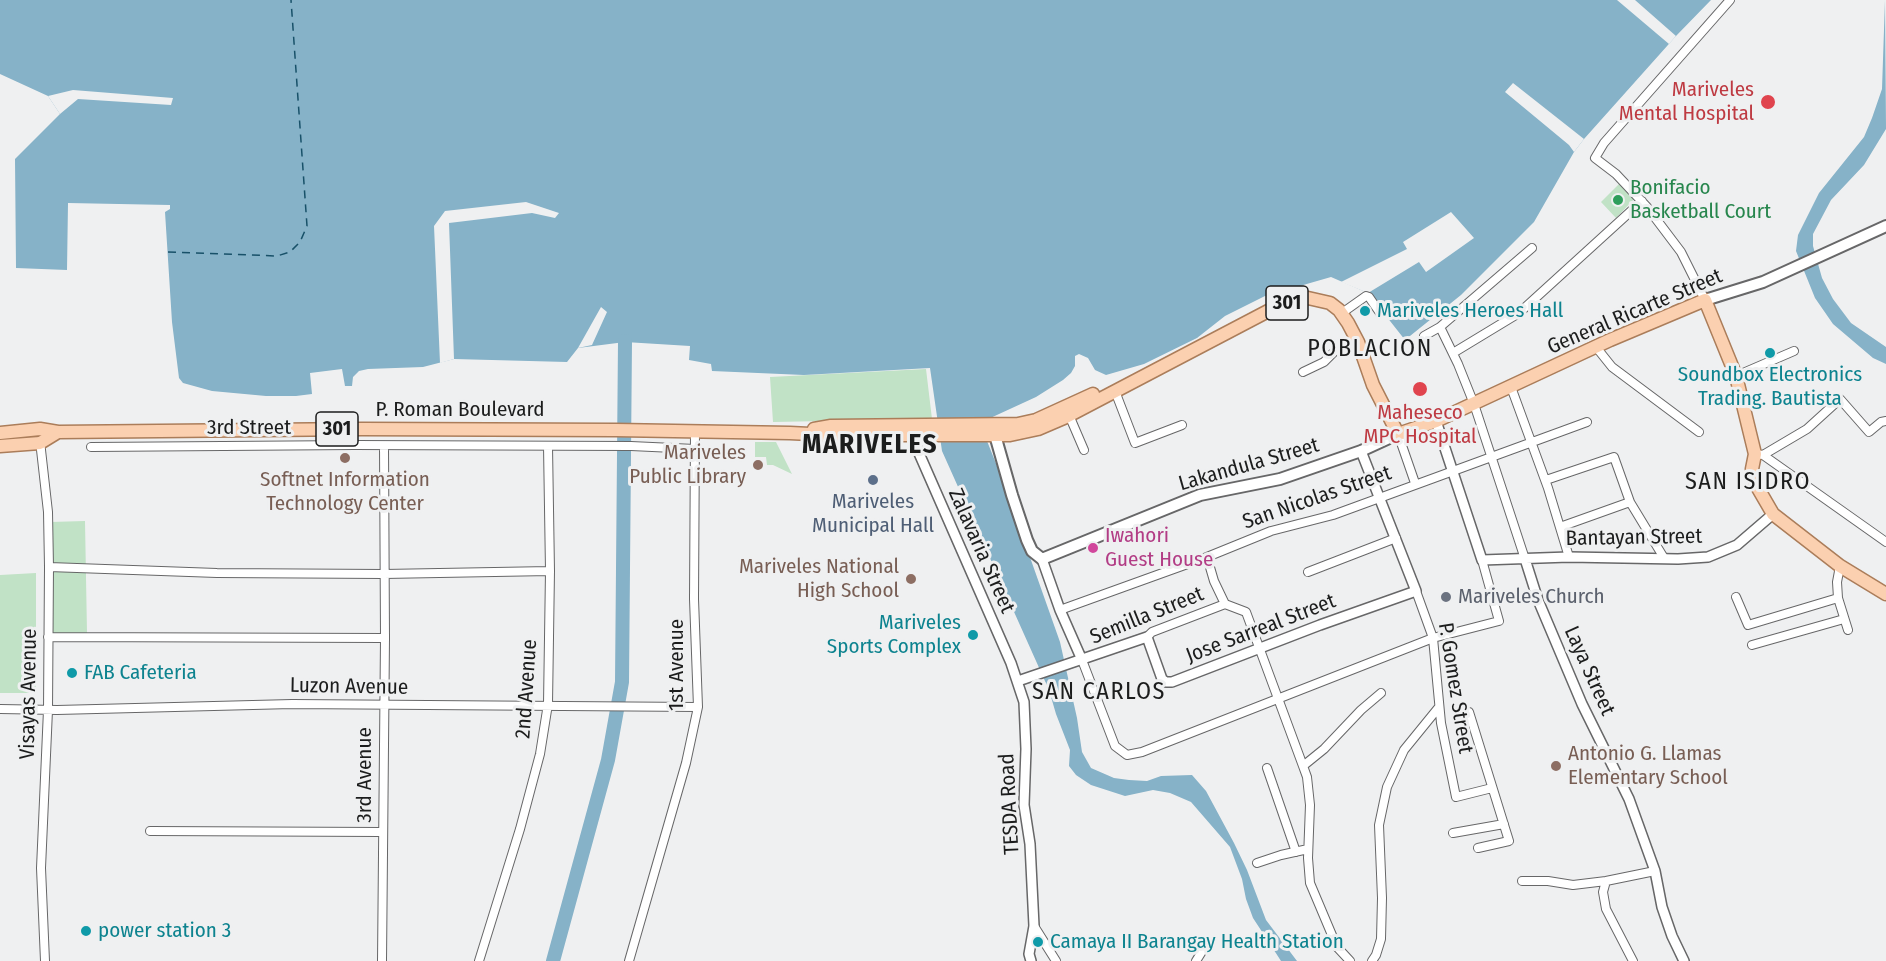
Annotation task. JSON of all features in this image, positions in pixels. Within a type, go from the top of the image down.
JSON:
[{"type":"main road","name":"General Ricarte Street","points":[[1398,434],[1436,421],[1704,300],[1762,282],[1886,226]]},
{"type":"main road","name":"P. Roman Boulevard","points":[[790,432],[831,426],[991,432],[1030,431],[1069,415],[1272,309],[1308,298],[1330,303],[1342,313]]},
{"type":"main road","points":[[1704,300],[1736,376],[1759,454],[1752,469],[1755,483],[1773,514],[1840,566],[1886,594]]},
{"type":"main road","points":[[1342,313],[1358,342],[1373,385],[1398,434]]},
{"type":"main road","name":"P. Roman Boulevard","points":[[991,432],[1036,420],[1099,392],[1115,391]]},
{"type":"main road","name":"P. Roman Boulevard","points":[[0,433],[40,429],[58,432],[362,429],[630,430],[911,435],[931,430]]},
{"type":"main road","points":[[0,446],[40,443],[58,432]]},
{"type":"main road","points":[[991,432],[1027,540],[1032,551],[1042,559]]},
{"type":"main road","name":"Lakandula Street","points":[[1042,559],[1200,495],[1280,479],[1361,451],[1398,434]]},
{"type":"street","points":[[1704,300],[1681,252],[1642,201],[1616,174],[1595,158],[1604,143],[1730,0]]},
{"type":"street","points":[[1453,353],[1519,313],[1642,201]]},
{"type":"street","points":[[1424,336],[1440,327],[1532,248]]},
{"type":"street","points":[[1342,313],[1366,296],[1380,313]]},
{"type":"street","name":"Laya Street","points":[[1440,327],[1474,404],[1538,600],[1582,704],[1629,799],[1655,871],[1662,907],[1684,961]]},
{"type":"street","points":[[1303,372],[1324,362],[1335,351],[1358,342]]},
{"type":"street","points":[[1596,347],[1612,368],[1699,432]]},
{"type":"street","points":[[1736,376],[1794,351]]},
{"type":"street","points":[[1510,387],[1546,480],[1569,557]]},
{"type":"street","points":[[1115,391],[1136,443],[1182,425]]},
{"type":"street","points":[[1886,421],[1881,422],[1869,432],[1840,399],[1807,429],[1759,454],[1886,542]]},
{"type":"street","points":[[1069,415],[1083,450]]},
{"type":"street","points":[[1042,559],[1115,746],[1126,754],[1142,752],[1433,639],[1499,621],[1482,560],[1436,421]]},
{"type":"street","name":"San Nicolas Street","points":[[1060,610],[1207,557],[1271,531],[1333,515],[1415,483],[1587,422]]},
{"type":"street","name":"Visayas Avenue","points":[[40,429],[48,512],[49,567],[48,710],[41,868],[45,961]]},
{"type":"street","points":[[355,445],[362,429]]},
{"type":"street","points":[[245,431],[251,447]]},
{"type":"street","name":"1st Avenue","points":[[629,961],[686,763],[698,707],[694,599],[695,431]]},
{"type":"street","points":[[1398,434],[1415,483]]},
{"type":"street","name":"Zalavaria Street","points":[[911,435],[1018,681]]},
{"type":"street","name":"3rd Street","points":[[91,447],[355,445],[631,446],[695,449]]},
{"type":"street","name":"3rd Avenue","points":[[382,961],[384,446]]},
{"type":"street","name":"2nd Avenue","points":[[479,961],[532,787],[548,704],[550,571],[548,446]]},
{"type":"street","name":"P. Gomez Street","points":[[1361,451],[1381,497],[1433,639],[1438,707],[1456,797],[1492,788]]},
{"type":"street","points":[[1546,480],[1614,458],[1630,502],[1664,558]]},
{"type":"street","points":[[1560,526],[1630,502]]},
{"type":"street","name":"Bantayan Street","points":[[1482,560],[1569,557],[1707,557],[1737,544],[1773,514]]},
{"type":"street","points":[[1308,572],[1396,538]]},
{"type":"street","points":[[1207,557],[1214,581],[1225,604],[1245,612],[1304,766],[1310,806],[1308,849],[1310,883],[1337,947],[1350,961]]},
{"type":"street","points":[[1840,566],[1837,582],[1838,598],[1848,630]]},
{"type":"street","points":[[49,567],[217,573],[384,574],[550,571]]},
{"type":"street","name":"Jose Sarreal Street","points":[[1147,638],[1162,679],[1172,682],[1416,591]]},
{"type":"street","points":[[1736,597],[1748,626],[1838,598]]},
{"type":"street","name":"Semilla Street","points":[[1018,681],[1147,638],[1152,632],[1225,604]]},
{"type":"street","points":[[1752,645],[1844,619]]},
{"type":"street","points":[[48,637],[385,638]]},
{"type":"street","name":"TESDA Road","points":[[1018,681],[1024,702],[1026,749],[1024,805],[1030,844],[1034,926],[1030,961]]},
{"type":"street","points":[[1304,766],[1381,693]]},
{"type":"street","name":"Luzon Avenue","points":[[0,709],[48,710],[226,705],[548,704],[698,707]]},
{"type":"street","points":[[1372,961],[1381,939],[1379,825],[1387,787],[1404,750],[1438,707]]},
{"type":"street","points":[[1469,712],[1509,842],[1478,848]]},
{"type":"street","points":[[1267,768],[1296,852]]},
{"type":"street","points":[[1453,833],[1504,824]]},
{"type":"street","points":[[150,831],[382,832]]},
{"type":"street","points":[[1257,863],[1308,849]]},
{"type":"street","points":[[1522,881],[1548,881],[1573,885],[1655,871]]},
{"type":"street","points":[[1606,881],[1603,892],[1606,909],[1634,961]]},
{"type":"street","points":[[1034,926],[1056,961]]},
{"type":"street","points":[[1196,961],[1206,945]]},
{"type":"green space","name":"Bonifacio Basketball Court","points":[[1620,183],[1635,198],[1616,218],[1601,202]]},
{"type":"green space","points":[[926,369],[932,419],[773,422],[770,377]]},
{"type":"green space","points":[[755,442],[776,442],[792,474],[773,465],[767,465],[766,457],[755,457]]},
{"type":"green space","points":[[85,521],[87,633],[51,633],[50,522]]},
{"type":"green space","points":[[36,573],[36,693],[0,693],[0,575]]},
{"type":"water","points":[[0,0],[1711,0],[1584,139],[1574,152],[1534,222],[1461,295],[1405,340],[1368,293],[1331,277],[1265,296],[1225,316],[1197,338],[1144,364],[1106,375],[1095,370],[1088,358],[1079,354],[1075,356],[1075,366],[1071,373],[1063,380],[1036,397],[986,420],[987,441],[1060,642],[1082,752],[1091,768],[1114,778],[1147,781],[1161,776],[1192,775],[1206,791],[1234,843],[1266,920],[1297,961],[1281,961],[1253,918],[1230,847],[1191,802],[1170,793],[1153,790],[1125,796],[1091,785],[1076,775],[1069,766],[1070,750],[1049,690],[942,451],[930,368],[804,375],[712,371],[711,364],[689,360],[690,346],[625,342],[578,348],[567,362],[454,359],[423,367],[368,369],[359,371],[353,377],[352,386],[345,386],[342,369],[310,373],[312,394],[296,396],[212,391],[183,383],[179,378],[172,322],[165,212],[170,209],[170,205],[68,203],[67,270],[16,268],[15,159],[60,114],[48,96],[0,74]]},
{"type":"water","points":[[1885,0],[1886,129],[1864,165],[1831,200],[1813,234],[1813,246],[1822,278],[1833,299],[1851,323],[1886,347],[1886,364],[1873,358],[1833,324],[1815,298],[1796,251],[1798,235],[1819,193],[1864,137],[1872,118],[1882,89]]},
{"type":"pier","points":[[1617,0],[1635,0],[1676,36],[1669,44]]},
{"type":"pier","points":[[1513,83],[1584,139],[1574,152],[1569,145],[1505,92]]},
{"type":"pier","points":[[73,90],[173,98],[171,105],[78,99],[60,114],[48,96]]},
{"type":"pier","points":[[526,202],[559,213],[555,218],[532,213],[449,223],[454,359],[440,363],[434,226],[445,211]]},
{"type":"pier","points":[[1451,212],[1474,238],[1426,272],[1419,262],[1368,293],[1341,282],[1407,249],[1403,242]]},
{"type":"pier","points":[[601,307],[607,312],[592,345],[578,348]]},
{"type":"waterway","points":[[553,961],[608,760],[622,682],[625,341]]},
{"type":"ferry route","points":[[168,252],[277,256],[290,252],[300,242],[307,226],[291,0]]},
{"type":"place","name":"Mariveles Mental Hospital","points":[[1768,102]]},
{"type":"place","name":"Bonifacio Basketball Court","points":[[1618,200]]},
{"type":"place","name":"Mariveles Heroes Hall","points":[[1365,311]]},
{"type":"place","name":"Soundbox Electronics Trading. Bautista","points":[[1770,353]]},
{"type":"place","name":"Maheseco MPC Hospital","points":[[1420,389]]},
{"type":"place","name":"Softnet Information Technology Center","points":[[345,458]]},
{"type":"place","name":"Mariveles Public Library","points":[[758,465]]},
{"type":"place","name":"Mariveles Municipal Hall","points":[[873,480]]},
{"type":"place","name":"Iwahori Guest House","points":[[1093,548]]},
{"type":"place","name":"Mariveles National High School","points":[[911,579]]},
{"type":"place","name":"Mariveles Church","points":[[1446,597]]},
{"type":"place","name":"Mariveles Sports Complex","points":[[973,635]]},
{"type":"place","name":"FAB Cafeteria","points":[[72,673]]},
{"type":"place","name":"Antonio G. Llamas Elementary School","points":[[1556,766]]},
{"type":"place","name":"power station 3","points":[[86,931]]},
{"type":"place","name":"Camaya II Barangay Health Station","points":[[1038,942]]},
{"type":"district","name":"POBLACION","points":[[1370,349]]},
{"type":"district","name":"MARIVELES","points":[[870,445]]},
{"type":"district","name":"SAN ISIDRO","points":[[1748,482]]},
{"type":"district","name":"SAN CARLOS","points":[[1099,692]]}]
